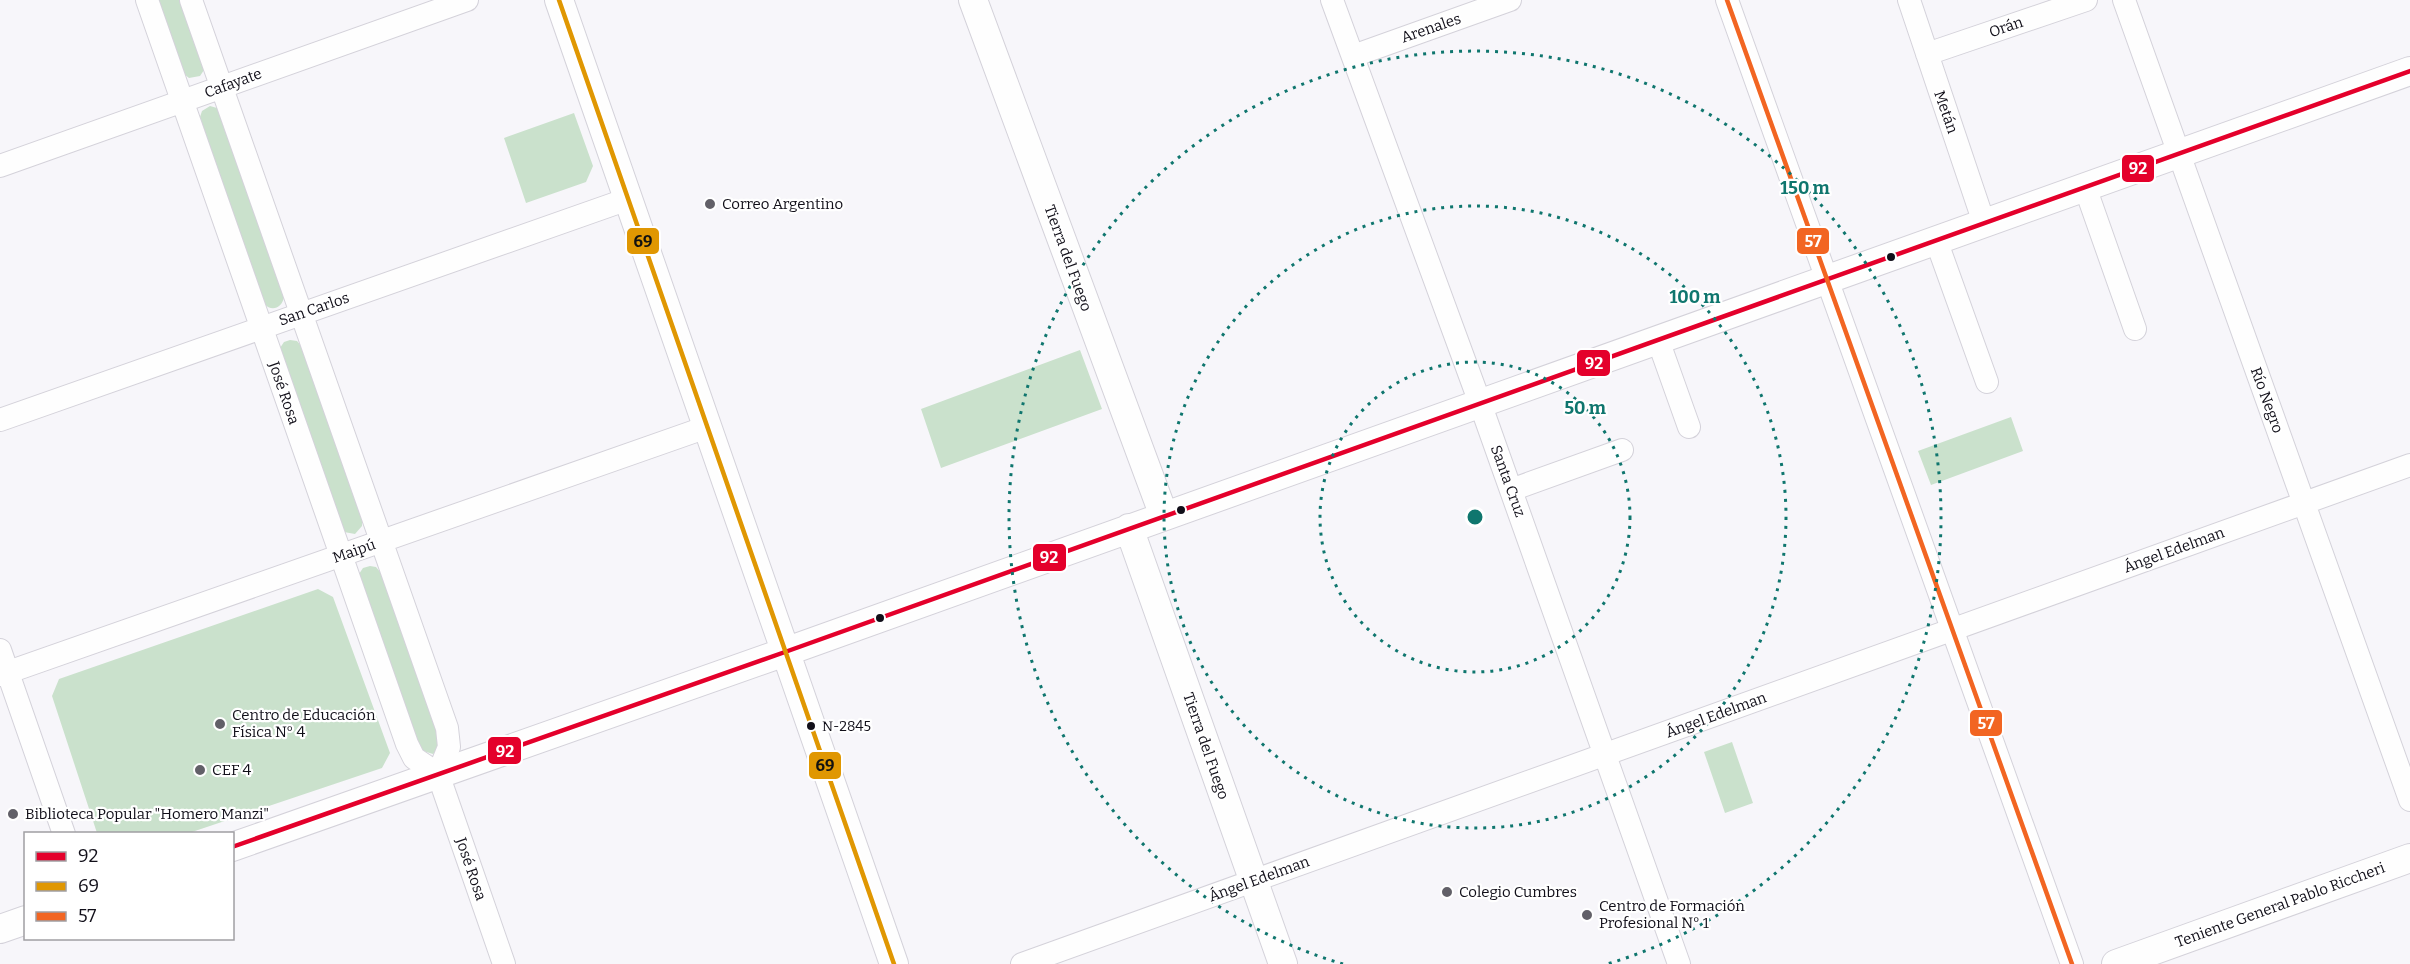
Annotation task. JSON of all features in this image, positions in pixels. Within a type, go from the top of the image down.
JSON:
[{"type":"street","name":"José Rosa","points":[[147,0],[407,744],[414,758],[438,774],[504,964]]},
{"type":"street","points":[[190,0],[447,728],[449,747],[438,774]]},
{"type":"street","name":"Cafayate","points":[[0,166],[467,0]]},
{"type":"street","points":[[559,0],[894,964]]},
{"type":"street","name":"Tierra del Fuego","points":[[973,0],[1164,516]]},
{"type":"street","name":"Santa Cruz","points":[[1332,0],[1480,403],[1680,964]]},
{"type":"street","name":"Arenales","points":[[1353,56],[1510,0]]},
{"type":"street","points":[[1727,0],[2072,964]]},
{"type":"street","name":"Metán","points":[[1909,0],[1984,223]]},
{"type":"street","name":"Orán","points":[[1927,54],[2086,0]]},
{"type":"street","name":"Río Negro","points":[[2124,0],[2410,800]]},
{"type":"street","points":[[234,846],[785,652],[2410,71]]},
{"type":"street","points":[[2085,187],[2135,329]]},
{"type":"street","name":"San Carlos","points":[[0,420],[628,199]]},
{"type":"street","points":[[1936,240],[1987,382]]},
{"type":"street","points":[[1658,340],[1689,427]]},
{"type":"street","name":"Maipú","points":[[4,674],[707,427]]},
{"type":"street","points":[[1511,490],[1622,450]]},
{"type":"street","name":"Ángel Edelman","points":[[1022,964],[2410,465]]},
{"type":"street","name":"Tierra del Fuego","points":[[1129,528],[1283,964]]},
{"type":"street","points":[[0,650],[4,674],[63,832]]},
{"type":"street","name":"Teniente General Pablo Riccheri","points":[[2116,964],[2410,858]]},
{"type":"street","points":[[0,929],[24,921]]},
{"type":"green space","points":[[158,0],[182,0],[204,70],[200,76],[189,78],[184,74]]},
{"type":"green space","points":[[210,106],[217,108],[284,297],[276,308],[270,308],[264,304],[200,117],[202,111]]},
{"type":"green space","points":[[574,113],[593,166],[586,182],[526,203],[504,138]]},
{"type":"green space","points":[[297,341],[302,347],[362,519],[362,526],[355,534],[344,532],[280,348],[284,342]]},
{"type":"green space","points":[[1080,350],[1102,409],[941,468],[921,409]]},
{"type":"green space","points":[[2011,417],[2023,451],[1931,485],[1918,451]]},
{"type":"green space","points":[[376,567],[381,573],[440,739],[436,752],[433,754],[420,750],[359,574],[363,568]]},
{"type":"green space","name":"Centro de Educación Física N° 4","points":[[318,589],[333,597],[390,753],[382,768],[192,832],[97,832],[52,696],[59,679]]},
{"type":"green space","points":[[1732,742],[1753,803],[1725,813],[1704,752]]},
{"type":"transit line","name":"69","points":[[559,0],[894,964]]},
{"type":"transit line","name":"57","points":[[1727,0],[2072,964]]},
{"type":"transit line","name":"92","points":[[234,846],[785,652],[2410,71]]},
{"type":"place","name":"Correo Argentino","points":[[710,204]]},
{"type":"place","name":"Centro de Educación Física N° 4","points":[[220,724]]},
{"type":"place","name":"N-2845","points":[[811,726]]},
{"type":"place","name":"CEF 4","points":[[200,770]]},
{"type":"place","name":"Biblioteca Popular \"Homero Manzi\"","points":[[13,814]]},
{"type":"place","name":"Colegio Cumbres","points":[[1447,892]]},
{"type":"place","name":"Centro de Formación Profesional N° 1","points":[[1587,915]]}]
